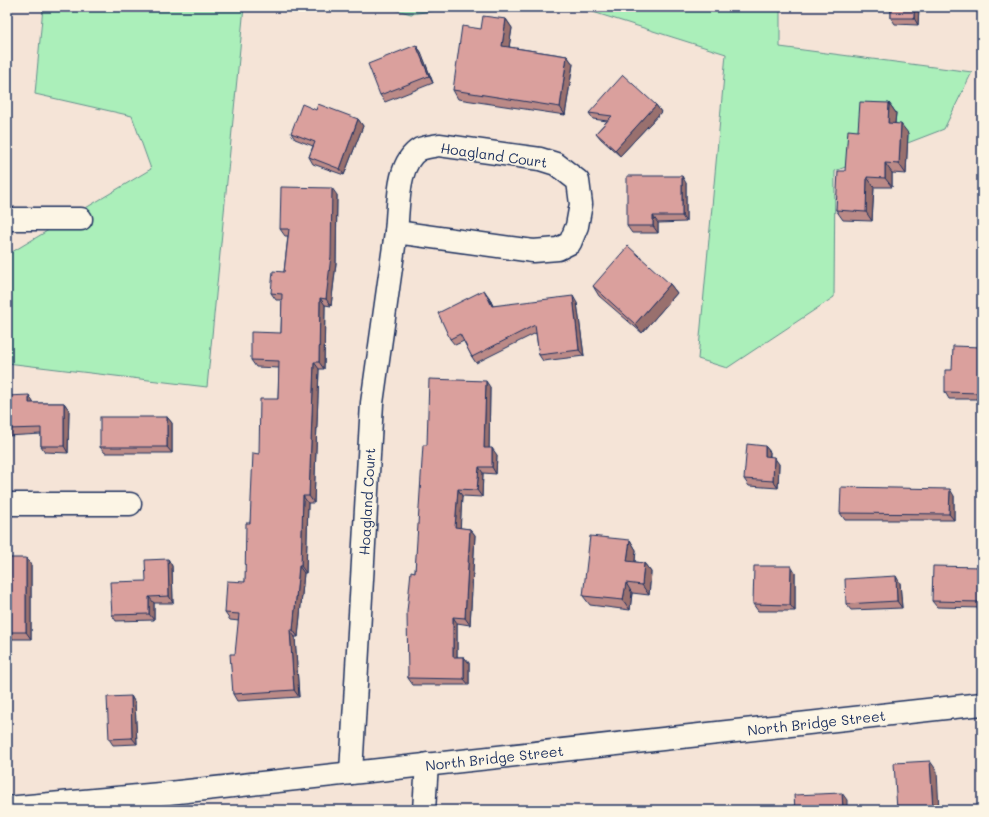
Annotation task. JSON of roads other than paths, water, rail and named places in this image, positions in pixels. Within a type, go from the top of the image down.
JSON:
[{"type":"street","name":"Hoagland Court","points":[[351,773],[372,403],[396,232],[402,173],[408,160],[421,149],[438,145],[540,159],[556,164],[578,181],[581,204],[577,226],[570,243],[558,249],[533,251],[396,232]]},
{"type":"street","points":[[7,220],[81,219]]},
{"type":"street","points":[[7,504],[130,504]]},
{"type":"street","name":"North Bridge Street","points":[[7,808],[160,794],[982,704]]},
{"type":"street","points":[[424,810],[427,764]]}]
